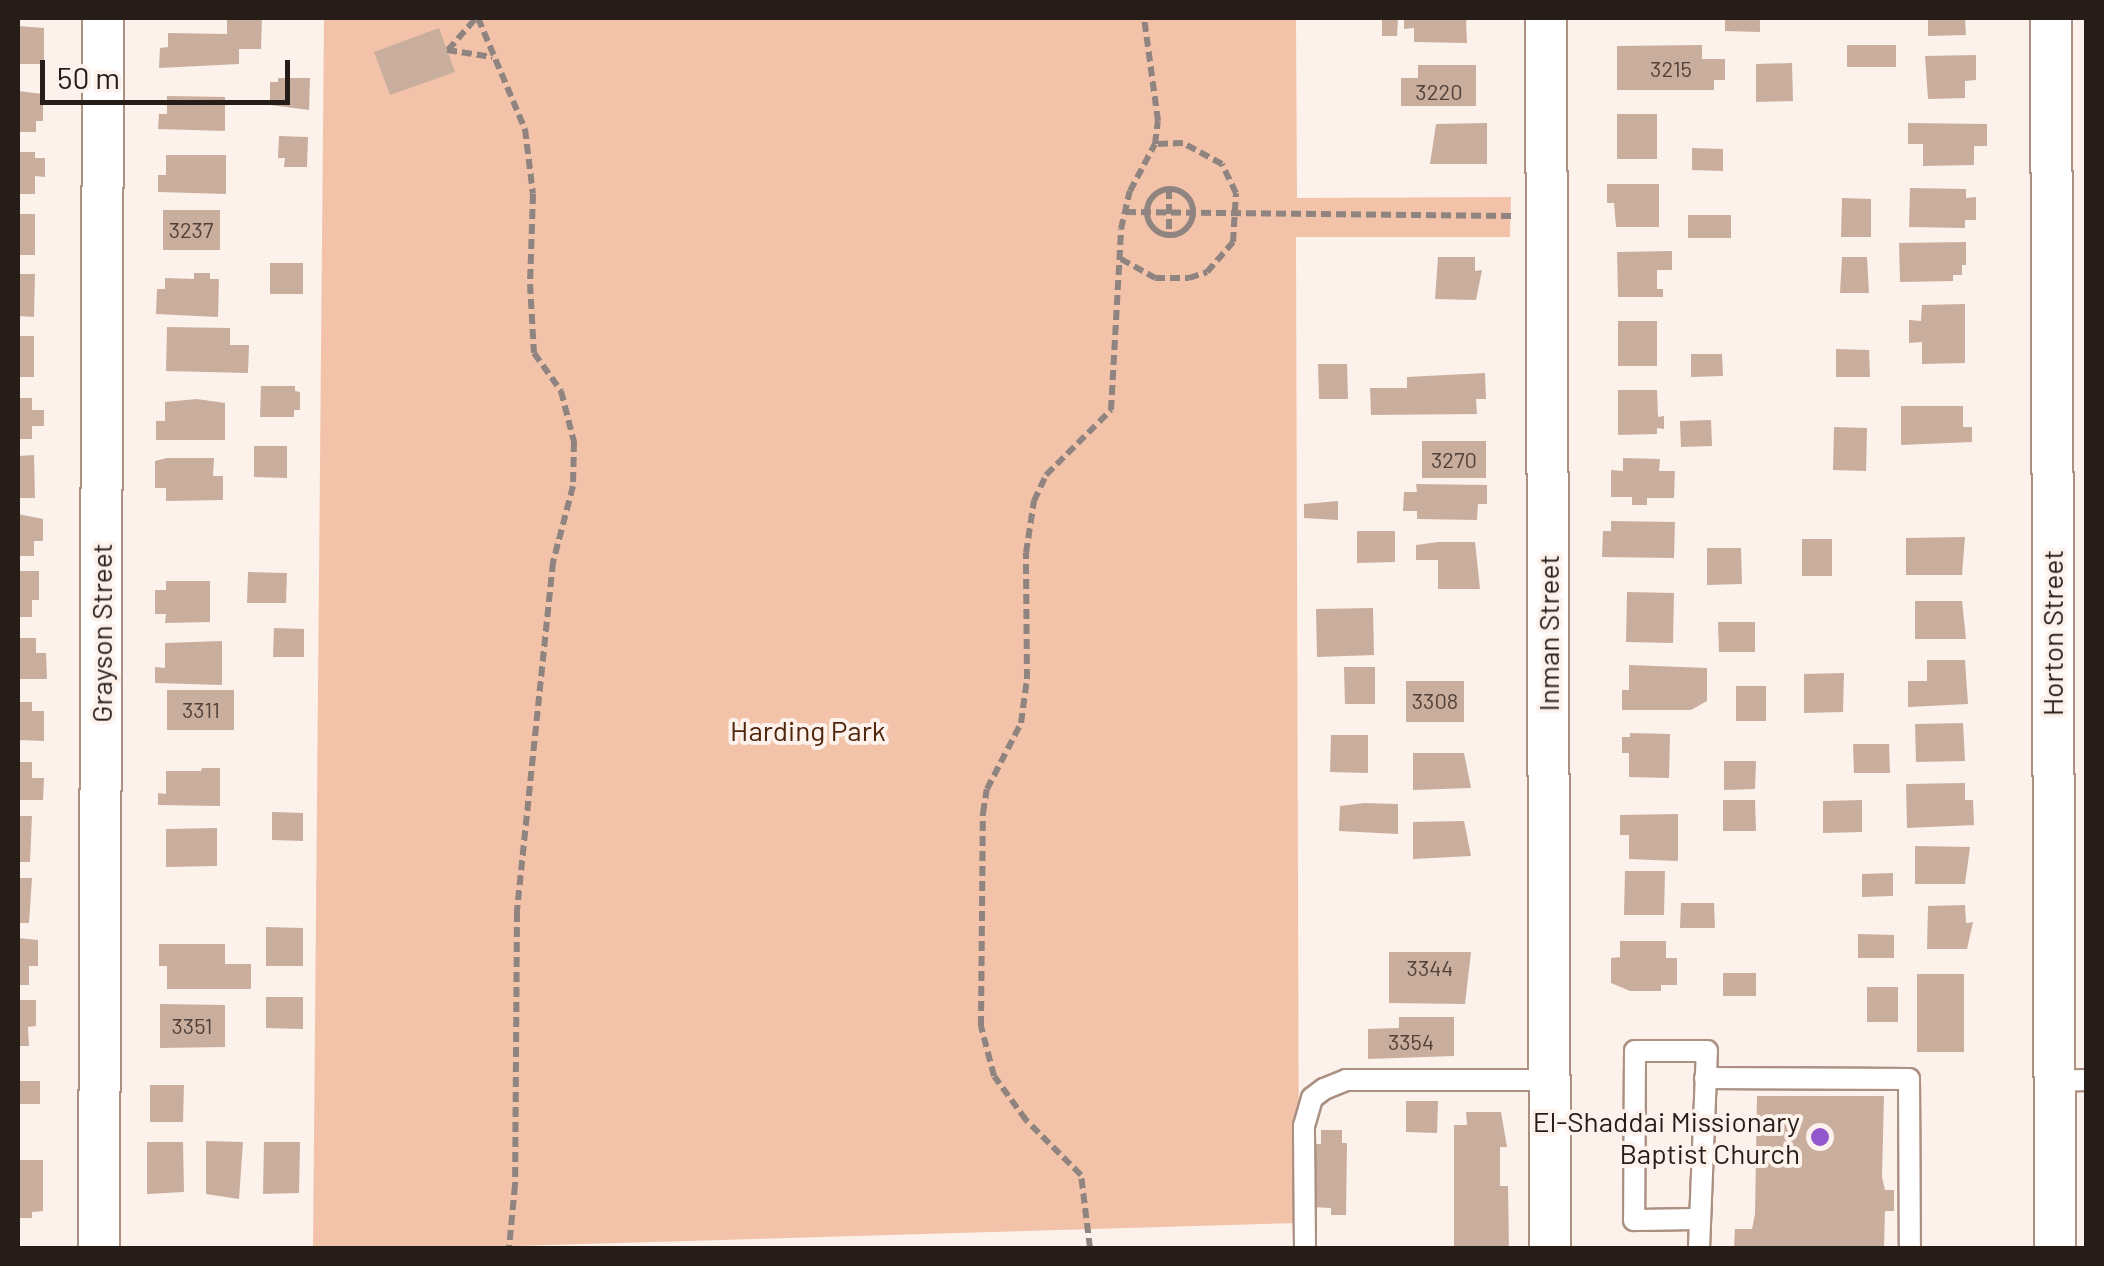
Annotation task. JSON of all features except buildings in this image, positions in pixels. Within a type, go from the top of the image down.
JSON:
[{"type":"street","name":"Grayson Street","points":[[98,1248],[103,18]]},
{"type":"street","name":"Inman Street","points":[[1546,18],[1550,1248]]},
{"type":"street","name":"Horton Street","points":[[2051,18],[2070,1080],[2055,1248]]},
{"type":"lane","points":[[1699,1248],[1707,1051],[1634,1051],[1634,1220],[1700,1219]]},
{"type":"lane","points":[[1705,1078],[1909,1080],[1910,1248]]},
{"type":"lane","points":[[1305,1248],[1304,1126],[1312,1098],[1324,1088],[1346,1080],[1548,1080]]},
{"type":"path","points":[[492,58],[447,50],[477,18],[524,129],[534,194],[530,284],[534,353],[561,391],[574,442],[573,486],[553,562],[517,912],[515,1184],[510,1248]]},
{"type":"path","points":[[1090,1248],[1081,1175],[1026,1120],[994,1076],[980,1026],[983,813],[987,789],[1021,723],[1027,680],[1026,554],[1034,501],[1046,475],[1111,410],[1125,212],[1130,191],[1155,144],[1158,121],[1144,18]]},
{"type":"path","points":[[1120,258],[1155,278],[1174,281],[1207,272],[1233,242],[1238,212],[1232,178],[1222,164],[1183,143],[1155,144]]},
{"type":"path","points":[[1170,189],[1170,235]]},
{"type":"path","points":[[1170,189],[1186,195],[1193,212],[1186,228],[1170,235],[1153,228],[1146,212],[1153,196],[1170,189]]},
{"type":"path","points":[[1125,212],[1514,216]]},
{"type":"green space","name":"Harding Park","points":[[324,18],[1296,18],[1297,198],[1511,197],[1510,237],[1296,237],[1299,1223],[449,1248],[313,1248]]},
{"type":"place","name":"El-Shaddai Missionary Baptist Church","points":[[1820,1137]]}]
